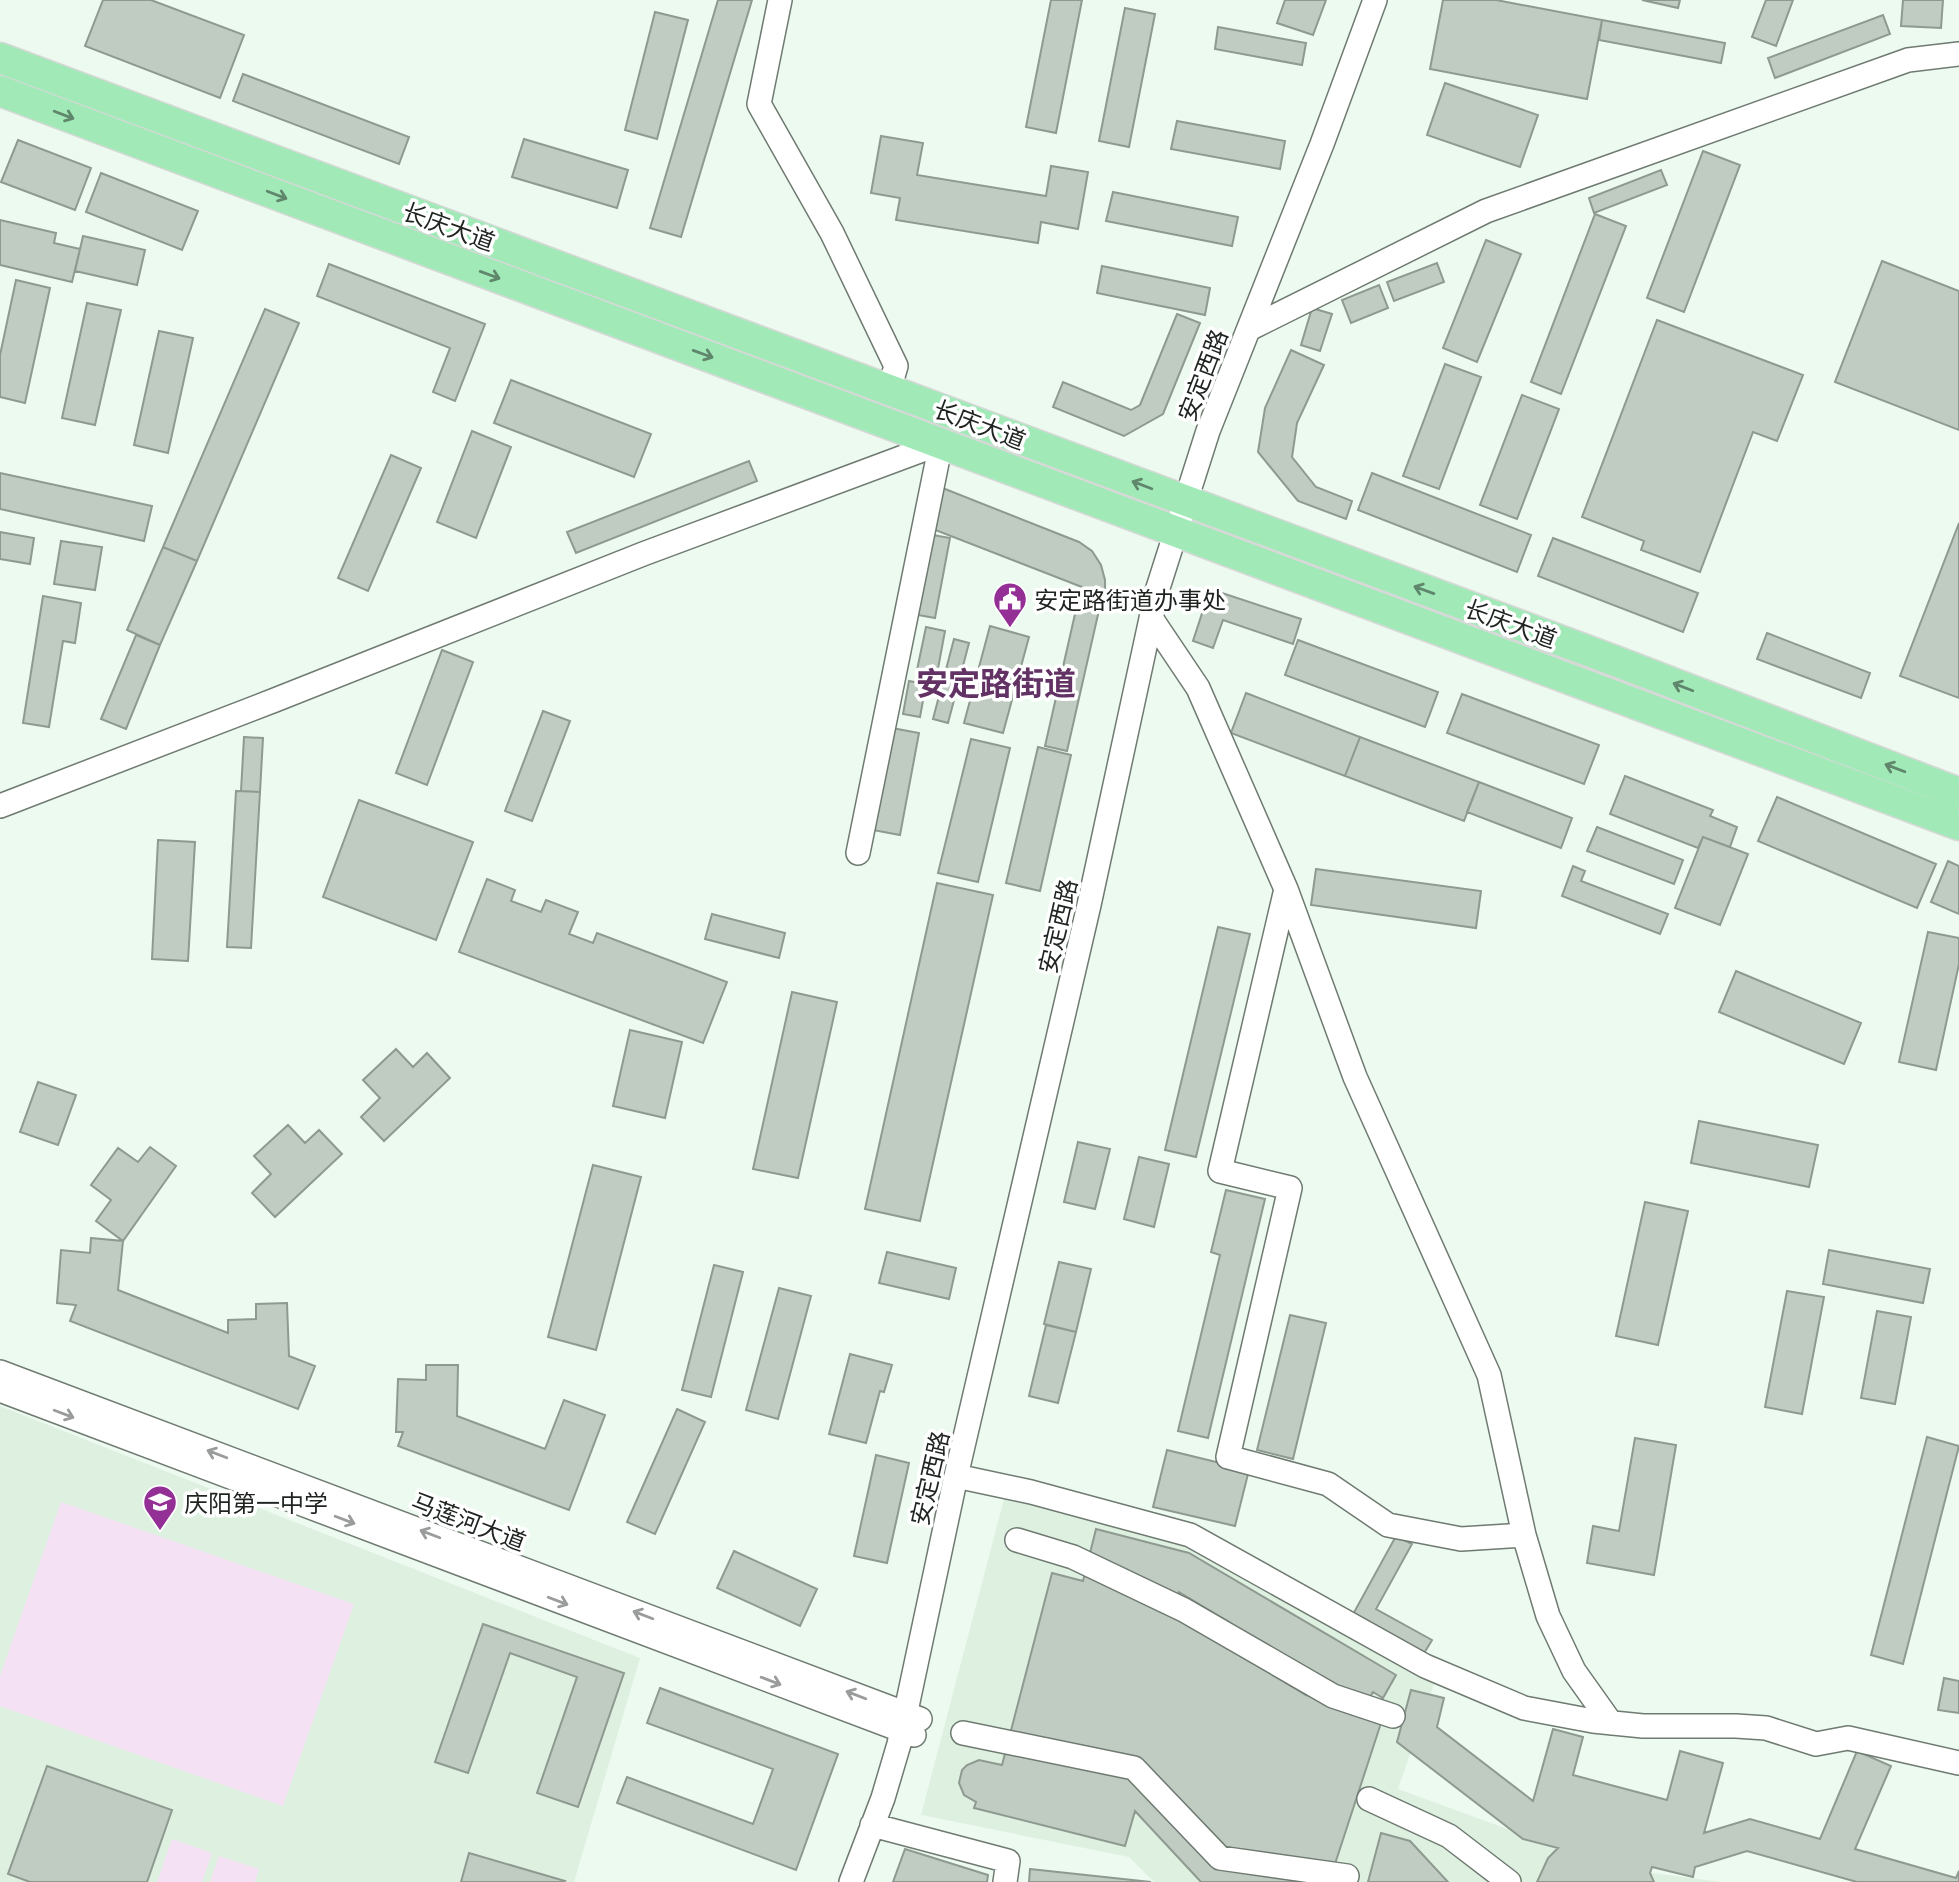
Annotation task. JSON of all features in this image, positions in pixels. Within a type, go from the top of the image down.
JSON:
[{"type":"main road","name":"长庆大道","points":[[0,58],[1618,662],[1959,793]]},
{"type":"main road","name":"长庆大道","points":[[0,91],[1959,825]]},
{"type":"street","points":[[780,0],[759,104],[832,233],[896,366],[889,390]]},
{"type":"street","name":"安定西路","points":[[867,1882],[889,1776],[911,1725],[1089,905],[1157,626],[1157,590],[1182,533],[1191,504],[1222,437],[1322,144],[1376,0]]},
{"type":"street","name":"安定西路","points":[[1259,324],[1336,150],[1391,0]]},
{"type":"street","points":[[1259,324],[1486,211],[1908,60],[1959,54]]},
{"type":"street","points":[[0,806],[643,554],[941,443]]},
{"type":"street","points":[[858,853],[941,443]]},
{"type":"street","points":[[1157,626],[1198,688],[1286,889],[1354,1077],[1489,1375],[1524,1535],[1548,1616],[1574,1671],[1611,1723]]},
{"type":"street","points":[[1286,889],[1220,1171],[1290,1188],[1228,1457],[1328,1484],[1388,1525],[1461,1539],[1524,1535]]},
{"type":"street","name":"马莲河大道","points":[[0,1372],[911,1725]]},
{"type":"street","name":"马莲河大道","points":[[0,1390],[911,1725]]},
{"type":"street","points":[[964,1478],[1031,1492],[1190,1535],[1425,1666],[1524,1709],[1643,1726],[1766,1728],[1816,1744],[1848,1738],[1959,1763]]},
{"type":"street","points":[[1017,1540],[1073,1557],[1185,1610],[1333,1696],[1393,1716]]},
{"type":"street","points":[[963,1733],[1134,1768],[1220,1858],[1346,1876]]},
{"type":"street","points":[[1369,1799],[1449,1836],[1509,1882]]},
{"type":"street","points":[[880,1828],[1008,1861],[1005,1882]]},
{"type":"street","name":"安定西路","points":[[851,1882],[880,1828]]},
{"type":"shaded area","name":"庆阳第一中学","points":[[0,1406],[640,1658],[574,1882],[0,1882]]},
{"type":"shaded area","points":[[1004,1499],[1162,1536],[1284,1591],[1436,1678],[1398,1789],[1614,1868],[1721,1882],[1154,1882],[1129,1857],[921,1815]]},
{"type":"shaded area","points":[[61,1502],[354,1604],[283,1806],[0,1706],[0,1676]]},
{"type":"shaded area","points":[[172,1839],[212,1853],[202,1882],[157,1882]]},
{"type":"shaded area","points":[[219,1856],[259,1869],[255,1882],[210,1882]]},
{"type":"building","points":[[103,0],[151,0],[244,35],[220,98],[85,46]]},
{"type":"building","points":[[718,0],[752,0],[681,237],[650,228]]},
{"type":"building","points":[[1051,0],[1082,0],[1056,133],[1026,127]]},
{"type":"building","points":[[1285,0],[1326,0],[1313,35],[1277,23]]},
{"type":"building","points":[[1443,0],[1496,0],[1602,20],[1587,99],[1430,69]]},
{"type":"building","points":[[1642,0],[1680,0],[1678,8]]},
{"type":"building","points":[[1766,0],[1793,0],[1776,46],[1752,37]]},
{"type":"building","points":[[1903,0],[1943,0],[1941,28],[1901,26]]},
{"type":"building","points":[[1125,8],[1155,14],[1129,147],[1099,141]]},
{"type":"building","points":[[655,12],[688,20],[657,139],[625,130]]},
{"type":"building","points":[[1883,15],[1890,34],[1775,78],[1768,58]]},
{"type":"building","points":[[1602,20],[1725,43],[1721,63],[1599,40]]},
{"type":"building","points":[[1218,27],[1306,43],[1302,65],[1215,49]]},
{"type":"building","points":[[243,74],[409,137],[399,164],[233,101]]},
{"type":"building","points":[[1445,83],[1538,115],[1520,167],[1427,135]]},
{"type":"building","points":[[1177,121],[1285,141],[1280,169],[1171,149]]},
{"type":"building","points":[[881,136],[923,143],[917,175],[1046,196],[1051,166],[1088,172],[1078,229],[1041,222],[1038,243],[896,220],[900,198],[871,193]]},
{"type":"building","points":[[524,139],[628,170],[617,208],[512,177]]},
{"type":"building","points":[[18,140],[91,168],[75,210],[1,182]]},
{"type":"building","points":[[1703,151],[1740,165],[1684,312],[1647,298]]},
{"type":"building","points":[[1661,170],[1667,185],[1594,213],[1589,198]]},
{"type":"building","points":[[101,173],[198,211],[182,250],[86,212]]},
{"type":"building","points":[[1113,192],[1238,217],[1232,246],[1106,221]]},
{"type":"building","points":[[1595,214],[1626,226],[1561,394],[1531,382]]},
{"type":"building","points":[[0,220],[56,233],[54,243],[80,249],[72,282],[0,265]]},
{"type":"building","points":[[83,236],[145,250],[137,285],[75,271]]},
{"type":"building","points":[[1486,240],[1521,254],[1477,362],[1443,348]]},
{"type":"building","points":[[1882,261],[1959,291],[1959,430],[1835,382]]},
{"type":"building","points":[[1437,263],[1444,282],[1394,301],[1387,282]]},
{"type":"building","points":[[329,264],[485,324],[455,401],[433,392],[450,348],[317,296]]},
{"type":"building","points":[[1102,266],[1210,288],[1205,315],[1097,293]]},
{"type":"building","points":[[16,280],[50,288],[25,403],[0,397],[0,355]]},
{"type":"building","points":[[1379,285],[1388,308],[1351,323],[1342,300]]},
{"type":"building","points":[[87,303],[121,310],[95,425],[62,418]]},
{"type":"building","points":[[1312,308],[1332,314],[1320,351],[1301,345]]},
{"type":"building","points":[[265,309],[299,323],[197,561],[163,547]]},
{"type":"building","points":[[1177,314],[1200,323],[1163,414],[1124,436],[1053,407],[1063,382],[1131,410],[1140,405]]},
{"type":"building","points":[[1657,320],[1803,375],[1777,441],[1753,432],[1700,572],[1641,550],[1644,541],[1582,517]]},
{"type":"building","points":[[159,331],[193,338],[168,453],[134,445]]},
{"type":"building","points":[[1291,350],[1324,365],[1297,423],[1292,457],[1316,487],[1352,501],[1346,519],[1298,501],[1258,452],[1265,408]]},
{"type":"building","points":[[1445,364],[1481,377],[1439,489],[1403,476]]},
{"type":"building","points":[[511,380],[651,434],[634,477],[494,423]]},
{"type":"building","points":[[1522,395],[1559,409],[1517,519],[1480,505]]},
{"type":"building","points":[[472,431],[511,447],[476,538],[437,522]]},
{"type":"building","points":[[391,455],[421,468],[368,591],[338,578]]},
{"type":"building","points":[[749,461],[757,481],[576,553],[567,532]]},
{"type":"building","points":[[0,473],[152,506],[144,541],[0,509]]},
{"type":"building","points":[[1372,473],[1531,535],[1517,572],[1358,510]]},
{"type":"building","points":[[940,487],[1079,542],[1092,551],[1101,565],[1105,596],[925,526]]},
{"type":"building","points":[[1959,523],[1959,698],[1900,676]]},
{"type":"building","points":[[0,532],[34,538],[30,564],[0,559]]},
{"type":"building","points":[[933,535],[950,538],[935,618],[918,615]]},
{"type":"building","points":[[1553,538],[1698,593],[1683,632],[1538,576]]},
{"type":"building","points":[[61,541],[102,547],[95,590],[54,584]]},
{"type":"building","points":[[163,547],[197,561],[160,645],[127,630]]},
{"type":"building","points":[[1210,589],[1301,619],[1293,644],[1223,620],[1213,648],[1193,641]]},
{"type":"building","points":[[1080,592],[1102,597],[1067,751],[1045,746]]},
{"type":"building","points":[[43,596],[81,603],[75,643],[63,641],[49,727],[23,723]]},
{"type":"building","points":[[990,626],[1029,637],[1003,733],[964,723]]},
{"type":"building","points":[[926,627],[945,631],[937,674],[917,670]]},
{"type":"building","points":[[1767,633],[1870,673],[1861,698],[1757,659]]},
{"type":"building","points":[[136,635],[160,645],[126,729],[101,719]]},
{"type":"building","points":[[954,639],[969,643],[948,723],[933,719]]},
{"type":"building","points":[[1298,640],[1438,692],[1425,727],[1285,675]]},
{"type":"building","points":[[442,650],[473,662],[427,785],[396,773]]},
{"type":"building","points":[[909,681],[926,684],[920,717],[903,714]]},
{"type":"building","points":[[1246,693],[1360,737],[1345,776],[1231,733]]},
{"type":"building","points":[[1462,694],[1599,745],[1584,784],[1447,733]]},
{"type":"building","points":[[543,711],[570,721],[532,821],[505,811]]},
{"type":"building","points":[[892,728],[919,733],[900,835],[873,830]]},
{"type":"building","points":[[244,737],[263,738],[260,792],[241,791]]},
{"type":"building","points":[[1360,737],[1479,782],[1464,821],[1345,776]]},
{"type":"building","points":[[971,739],[1010,748],[978,882],[938,873]]},
{"type":"building","points":[[1038,747],[1071,755],[1040,891],[1006,883]]},
{"type":"building","points":[[1625,776],[1713,810],[1710,816],[1737,827],[1730,847],[1703,837],[1698,848],[1610,814]]},
{"type":"building","points":[[1479,782],[1572,818],[1561,848],[1467,812]]},
{"type":"building","points":[[236,791],[260,792],[251,948],[227,947]]},
{"type":"building","points":[[1777,797],[1936,864],[1917,908],[1758,841]]},
{"type":"building","points":[[359,800],[473,842],[436,940],[323,897]]},
{"type":"building","points":[[1597,827],[1683,860],[1674,884],[1587,851]]},
{"type":"building","points":[[1703,837],[1748,854],[1720,925],[1675,908]]},
{"type":"building","points":[[158,840],[195,842],[188,961],[152,959]]},
{"type":"building","points":[[1948,861],[1959,866],[1959,914],[1931,902]]},
{"type":"building","points":[[1573,866],[1585,871],[1581,881],[1668,914],[1660,934],[1562,896]]},
{"type":"building","points":[[1316,869],[1481,891],[1476,928],[1311,905]]},
{"type":"building","points":[[487,879],[515,890],[511,901],[541,912],[546,900],[578,912],[569,934],[593,943],[597,933],[727,982],[703,1043],[459,952]]},
{"type":"building","points":[[937,883],[993,895],[920,1221],[865,1209]]},
{"type":"building","points":[[712,914],[785,933],[779,958],[705,939]]},
{"type":"building","points":[[1218,927],[1250,934],[1196,1157],[1165,1150]]},
{"type":"building","points":[[1928,932],[1959,938],[1959,964],[1936,1070],[1899,1062]]},
{"type":"building","points":[[1736,971],[1861,1023],[1844,1064],[1719,1012]]},
{"type":"building","points":[[792,992],[837,1002],[798,1178],[753,1169]]},
{"type":"building","points":[[630,1030],[682,1042],[665,1118],[613,1106]]},
{"type":"building","points":[[396,1049],[413,1067],[427,1053],[450,1078],[384,1141],[361,1117],[380,1098],[363,1080]]},
{"type":"building","points":[[38,1082],[76,1095],[58,1145],[20,1132]]},
{"type":"building","points":[[1699,1121],[1818,1145],[1809,1187],[1691,1163]]},
{"type":"building","points":[[288,1125],[305,1143],[319,1130],[342,1154],[275,1217],[252,1193],[271,1174],[254,1156]]},
{"type":"building","points":[[1078,1142],[1110,1149],[1095,1209],[1064,1202]]},
{"type":"building","points":[[150,1147],[176,1166],[123,1241],[96,1221],[111,1200],[91,1185],[118,1148],[138,1162]]},
{"type":"building","points":[[1139,1157],[1169,1164],[1154,1227],[1124,1219]]},
{"type":"building","points":[[593,1165],[641,1177],[596,1350],[548,1337]]},
{"type":"building","points":[[1226,1190],[1265,1199],[1208,1438],[1178,1431],[1220,1255],[1211,1252]]},
{"type":"building","points":[[1645,1202],[1688,1211],[1658,1345],[1616,1336]]},
{"type":"building","points":[[91,1238],[123,1241],[118,1290],[228,1333],[228,1320],[256,1319],[256,1304],[287,1303],[289,1356],[315,1366],[298,1409],[70,1321],[76,1305],[57,1303],[61,1250],[90,1253]]},
{"type":"building","points":[[1829,1250],[1930,1269],[1923,1303],[1823,1284]]},
{"type":"building","points":[[887,1252],[956,1268],[949,1299],[879,1283]]},
{"type":"building","points":[[1059,1262],[1091,1269],[1076,1332],[1044,1324]]},
{"type":"building","points":[[714,1265],[743,1272],[711,1397],[682,1390]]},
{"type":"building","points":[[779,1288],[811,1296],[778,1419],[746,1410]]},
{"type":"building","points":[[1787,1291],[1824,1297],[1802,1414],[1765,1407]]},
{"type":"building","points":[[1877,1311],[1911,1317],[1895,1404],[1861,1398]]},
{"type":"building","points":[[1290,1315],[1326,1323],[1293,1459],[1257,1450]]},
{"type":"building","points":[[1046,1325],[1076,1332],[1058,1403],[1029,1396]]},
{"type":"building","points":[[850,1354],[892,1365],[884,1392],[880,1391],[866,1443],[829,1434]]},
{"type":"building","points":[[426,1365],[458,1365],[457,1416],[545,1449],[564,1400],[605,1415],[569,1510],[398,1446],[403,1432],[396,1432],[398,1379],[426,1380]]},
{"type":"building","points":[[677,1409],[705,1422],[655,1534],[627,1522]]},
{"type":"building","points":[[1927,1437],[1959,1446],[1903,1664],[1871,1655]]},
{"type":"building","points":[[1635,1438],[1676,1445],[1654,1575],[1587,1563],[1593,1526],[1619,1531]]},
{"type":"building","points":[[1167,1450],[1249,1470],[1235,1526],[1153,1507]]},
{"type":"building","points":[[876,1455],[909,1463],[887,1563],[854,1556]]},
{"type":"building","points":[[1096,1529],[1189,1553],[1396,1675],[1383,1698],[1373,1692],[1360,1713],[1382,1720],[1335,1864],[1314,1882],[1201,1882],[1135,1811],[1125,1846],[974,1808],[976,1802],[964,1795],[959,1783],[962,1770],[967,1765],[979,1760],[1002,1765],[1052,1573],[1083,1581]],"holes":[[[1179,1592],[1229,1622],[1218,1641],[1173,1614]],[[1254,1637],[1343,1689],[1333,1704],[1306,1695],[1242,1656]],[[1147,1765],[1229,1850],[1141,1785]]]},
{"type":"building","points":[[1396,1536],[1412,1544],[1376,1609],[1432,1640],[1423,1655],[1352,1616]]},
{"type":"building","points":[[734,1551],[817,1589],[800,1626],[717,1588]]},
{"type":"building","points":[[483,1624],[624,1673],[578,1807],[537,1793],[577,1677],[510,1653],[468,1773],[435,1762]]},
{"type":"building","points":[[1944,1678],[1959,1681],[1959,1713],[1938,1710]]},
{"type":"building","points":[[660,1688],[838,1754],[796,1870],[617,1803],[627,1777],[753,1824],[773,1769],[647,1723]]},
{"type":"building","points":[[1411,1690],[1444,1698],[1437,1727],[1533,1801],[1553,1729],[1583,1737],[1573,1775],[1667,1800],[1680,1751],[1723,1763],[1704,1833],[1750,1819],[1820,1839],[1857,1751],[1891,1766],[1855,1849],[1956,1878],[1959,1871],[1959,1882],[1857,1882],[1747,1851],[1695,1867],[1693,1877],[1652,1867],[1650,1873],[1654,1882],[1537,1882],[1548,1858],[1558,1848],[1523,1839],[1397,1742]]},
{"type":"building","points":[[47,1766],[172,1810],[147,1882],[30,1882],[8,1874]]},
{"type":"building","points":[[1381,1833],[1410,1841],[1448,1882],[1368,1882]]},
{"type":"building","points":[[905,1849],[988,1875],[987,1882],[893,1882]]},
{"type":"building","points":[[469,1853],[565,1881],[461,1882]]},
{"type":"building","points":[[1030,1869],[1151,1882],[1029,1882]]},
{"type":"place","name":"安定路街道办事处","points":[[1010,629]]},
{"type":"place","name":"庆阳第一中学","points":[[160,1532]]},
{"type":"district","name":"安定路街道","points":[[996,682]]}]
